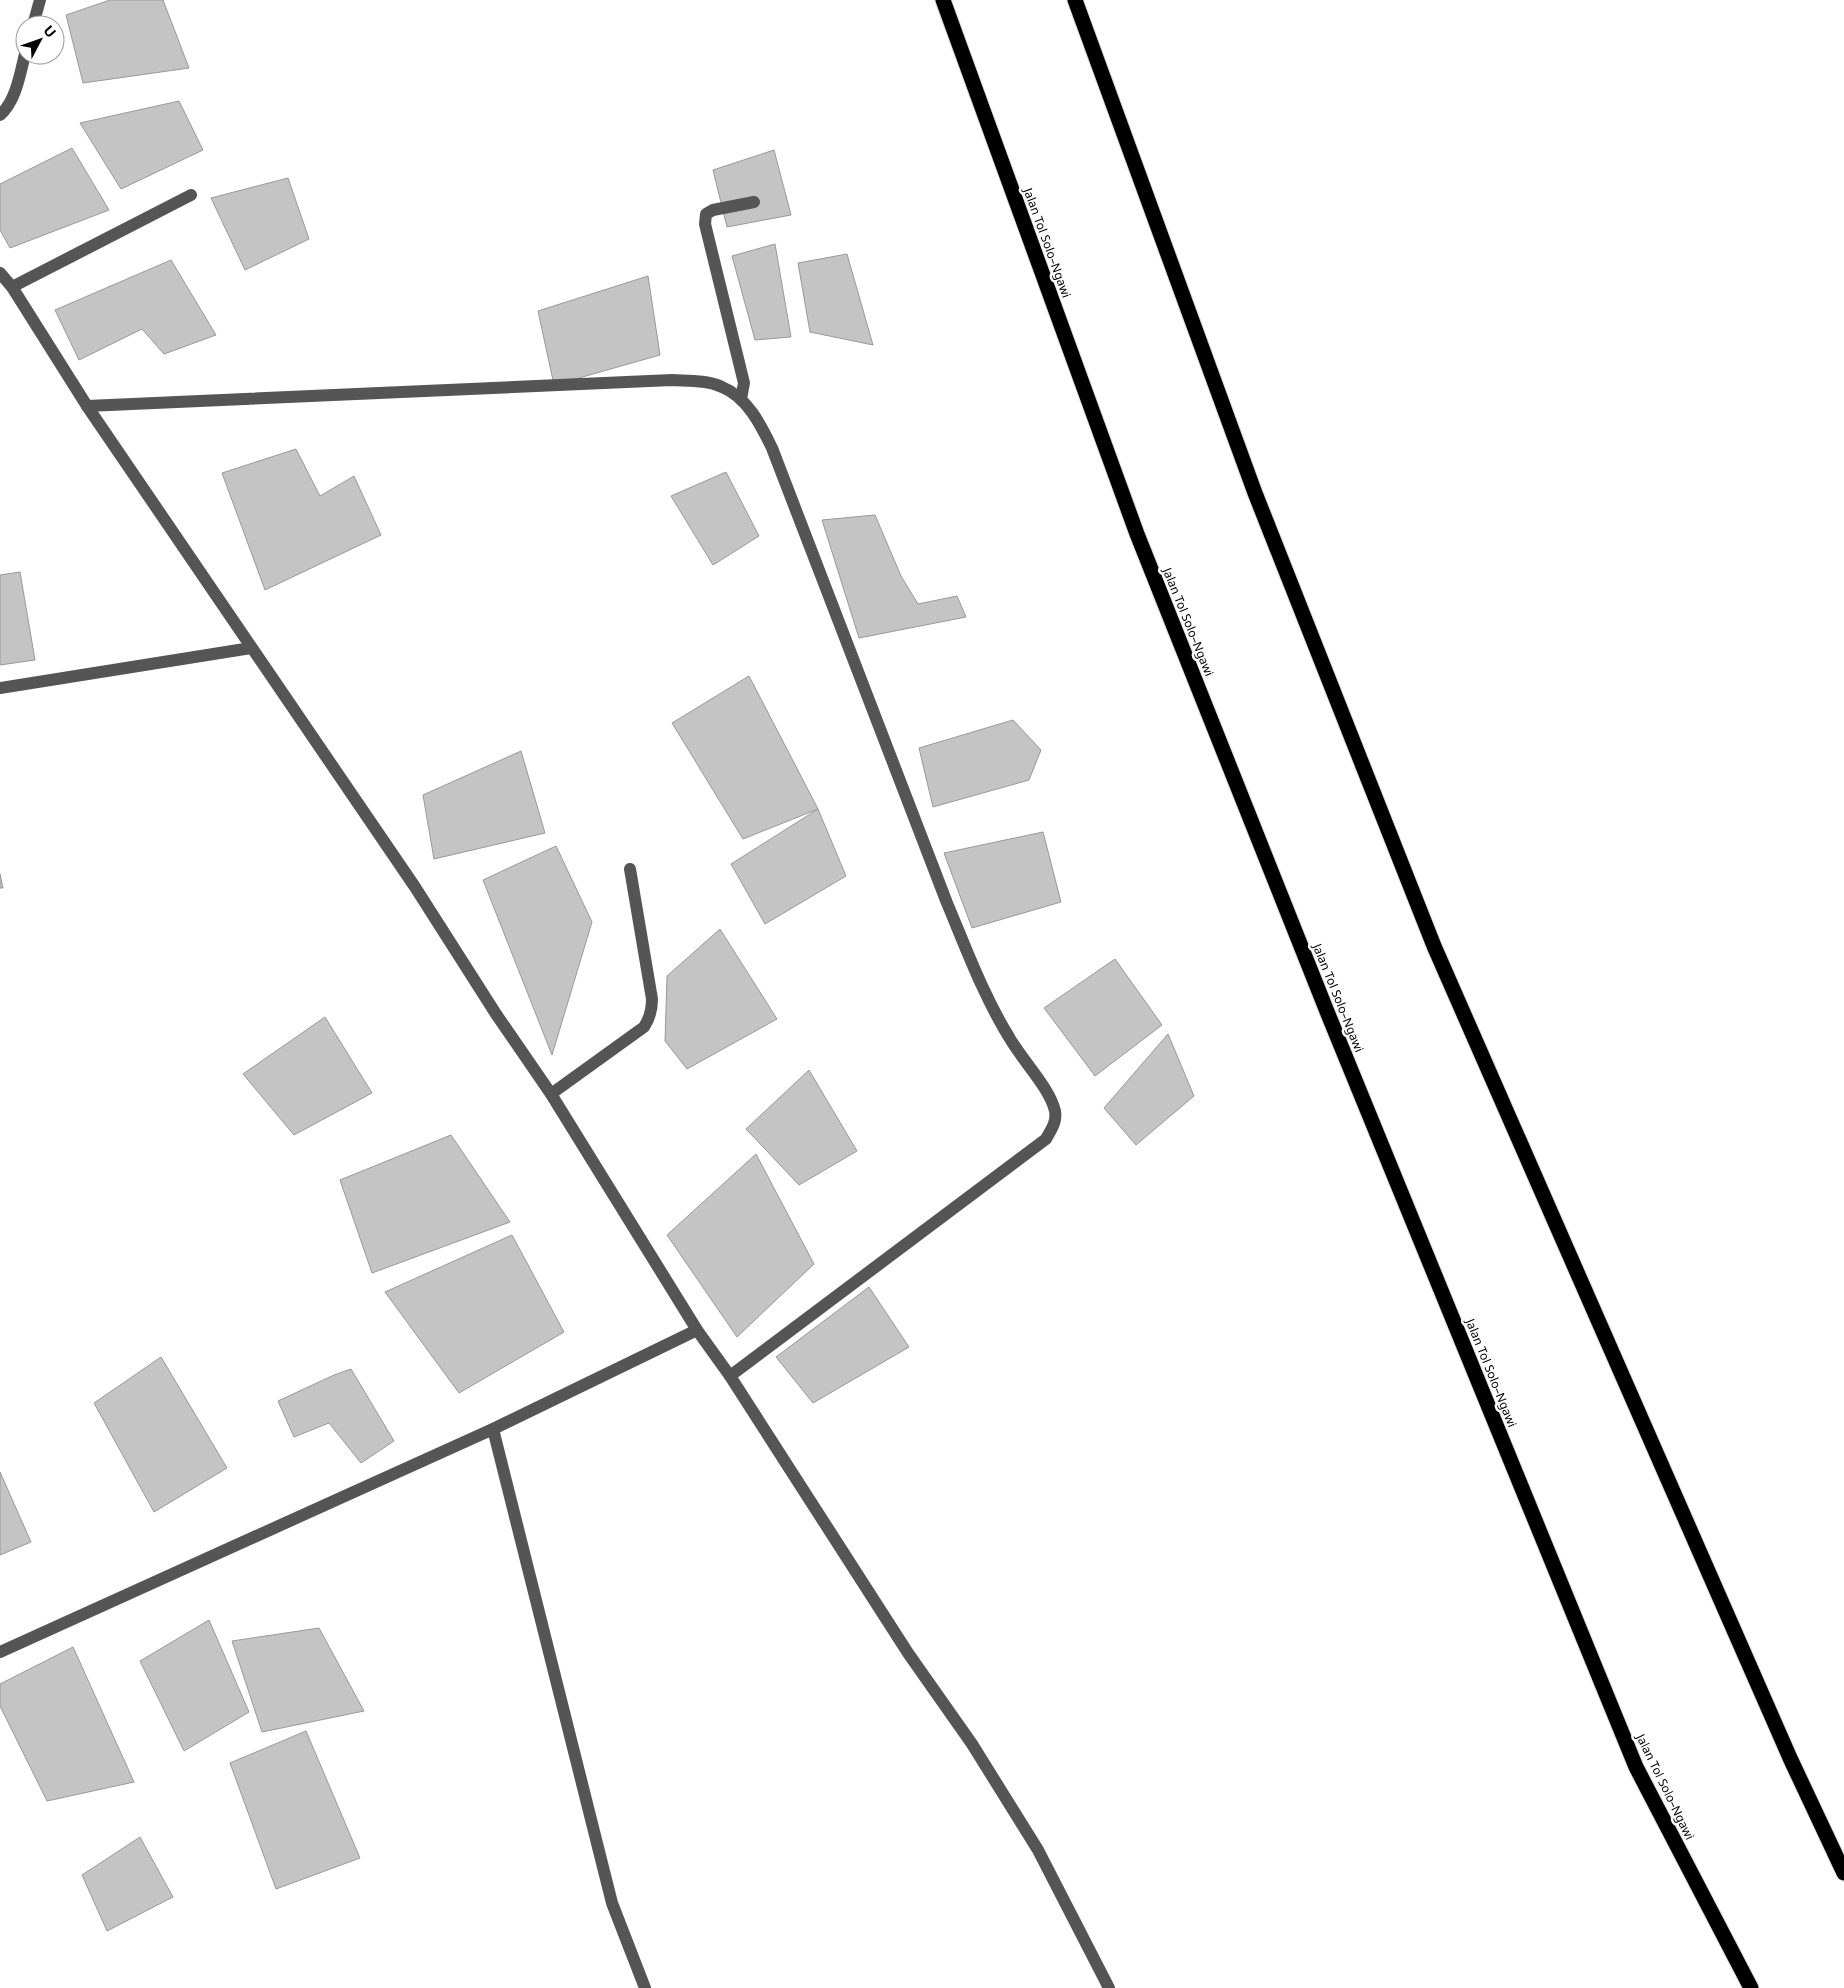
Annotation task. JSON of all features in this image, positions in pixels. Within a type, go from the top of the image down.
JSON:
[{"type":"highway","name":"Jalan Tol Solo–Ngawi","points":[[942,0],[1137,534],[1332,1023],[1636,1767],[1751,1988]]},
{"type":"highway","points":[[1075,0],[1254,493],[1434,946],[1790,1758],[1844,1873]]},
{"type":"street","points":[[36,15],[40,0]]},
{"type":"street","points":[[0,115],[11,98],[22,65]]},
{"type":"street","points":[[12,288],[191,195]]},
{"type":"street","points":[[741,399],[744,382],[705,224],[706,214],[713,210],[754,202]]},
{"type":"street","points":[[0,273],[12,288],[86,406],[415,887],[496,1014],[552,1094],[697,1330],[730,1376],[908,1653],[977,1752],[1038,1850],[1109,1988]]},
{"type":"street","points":[[86,406],[672,380],[722,386],[741,399],[763,429],[973,966],[988,1001],[1009,1038],[1051,1099],[1055,1113],[1054,1126],[1046,1139],[730,1376]]},
{"type":"street","points":[[0,688],[251,648]]},
{"type":"street","points":[[552,1094],[644,1027],[649,1019],[652,999],[630,870]]},
{"type":"street","points":[[0,1652],[493,1429],[697,1330]]},
{"type":"street","points":[[493,1429],[612,1903],[645,1988]]},
{"type":"building","points":[[110,0],[163,0],[189,68],[83,83],[66,15]]},
{"type":"building","points":[[179,101],[203,150],[121,189],[80,123]]},
{"type":"building","points":[[72,148],[109,210],[10,248],[0,230],[0,184]]},
{"type":"building","points":[[774,150],[791,215],[727,227],[713,170]]},
{"type":"building","points":[[288,178],[309,239],[245,270],[211,198]]},
{"type":"building","points":[[775,244],[791,337],[755,340],[732,256]]},
{"type":"building","points":[[847,254],[873,345],[810,332],[798,263]]},
{"type":"building","points":[[171,260],[216,335],[164,354],[142,329],[79,360],[55,310]]},
{"type":"building","points":[[648,276],[660,355],[554,385],[538,311]]},
{"type":"building","points":[[296,449],[320,496],[354,476],[381,535],[265,590],[222,473]]},
{"type":"building","points":[[726,472],[759,536],[713,565],[671,496]]},
{"type":"building","points":[[875,515],[901,576],[918,604],[957,596],[966,617],[859,638],[822,520]]},
{"type":"building","points":[[20,572],[35,660],[0,665],[0,575]]},
{"type":"building","points":[[749,676],[818,809],[743,839],[672,723]]},
{"type":"building","points":[[1013,720],[1041,750],[1029,780],[933,807],[919,748]]},
{"type":"building","points":[[521,751],[545,833],[434,859],[423,795]]},
{"type":"building","points":[[818,809],[846,876],[765,924],[731,864]]},
{"type":"building","points":[[1043,832],[1061,902],[972,928],[944,853]]},
{"type":"building","points":[[556,846],[592,922],[552,1055],[483,880]]},
{"type":"building","points":[[0,874],[3,888],[0,888]]},
{"type":"building","points":[[720,929],[777,1019],[687,1069],[665,1041],[667,976]]},
{"type":"building","points":[[1115,959],[1162,1025],[1095,1076],[1044,1008]]},
{"type":"building","points":[[325,1017],[372,1093],[294,1135],[243,1074]]},
{"type":"building","points":[[1168,1034],[1194,1096],[1136,1145],[1104,1108]]},
{"type":"building","points":[[809,1070],[857,1151],[799,1185],[746,1129]]},
{"type":"building","points":[[451,1135],[510,1222],[372,1273],[340,1180]]},
{"type":"building","points":[[756,1154],[814,1264],[737,1337],[667,1235]]},
{"type":"building","points":[[512,1235],[564,1332],[459,1393],[385,1292]]},
{"type":"building","points":[[869,1287],[909,1347],[813,1403],[776,1357]]},
{"type":"building","points":[[161,1357],[227,1468],[154,1512],[94,1403]]},
{"type":"building","points":[[351,1369],[394,1441],[361,1463],[329,1423],[294,1437],[278,1401]]},
{"type":"building","points":[[0,1472],[31,1542],[0,1555]]},
{"type":"building","points":[[209,1620],[249,1712],[184,1751],[140,1661]]},
{"type":"building","points":[[319,1628],[364,1711],[262,1732],[232,1641]]},
{"type":"building","points":[[73,1647],[134,1782],[47,1801],[0,1706],[0,1684]]},
{"type":"building","points":[[306,1731],[360,1858],[276,1889],[230,1763]]},
{"type":"building","points":[[140,1837],[173,1897],[107,1931],[82,1875]]}]
